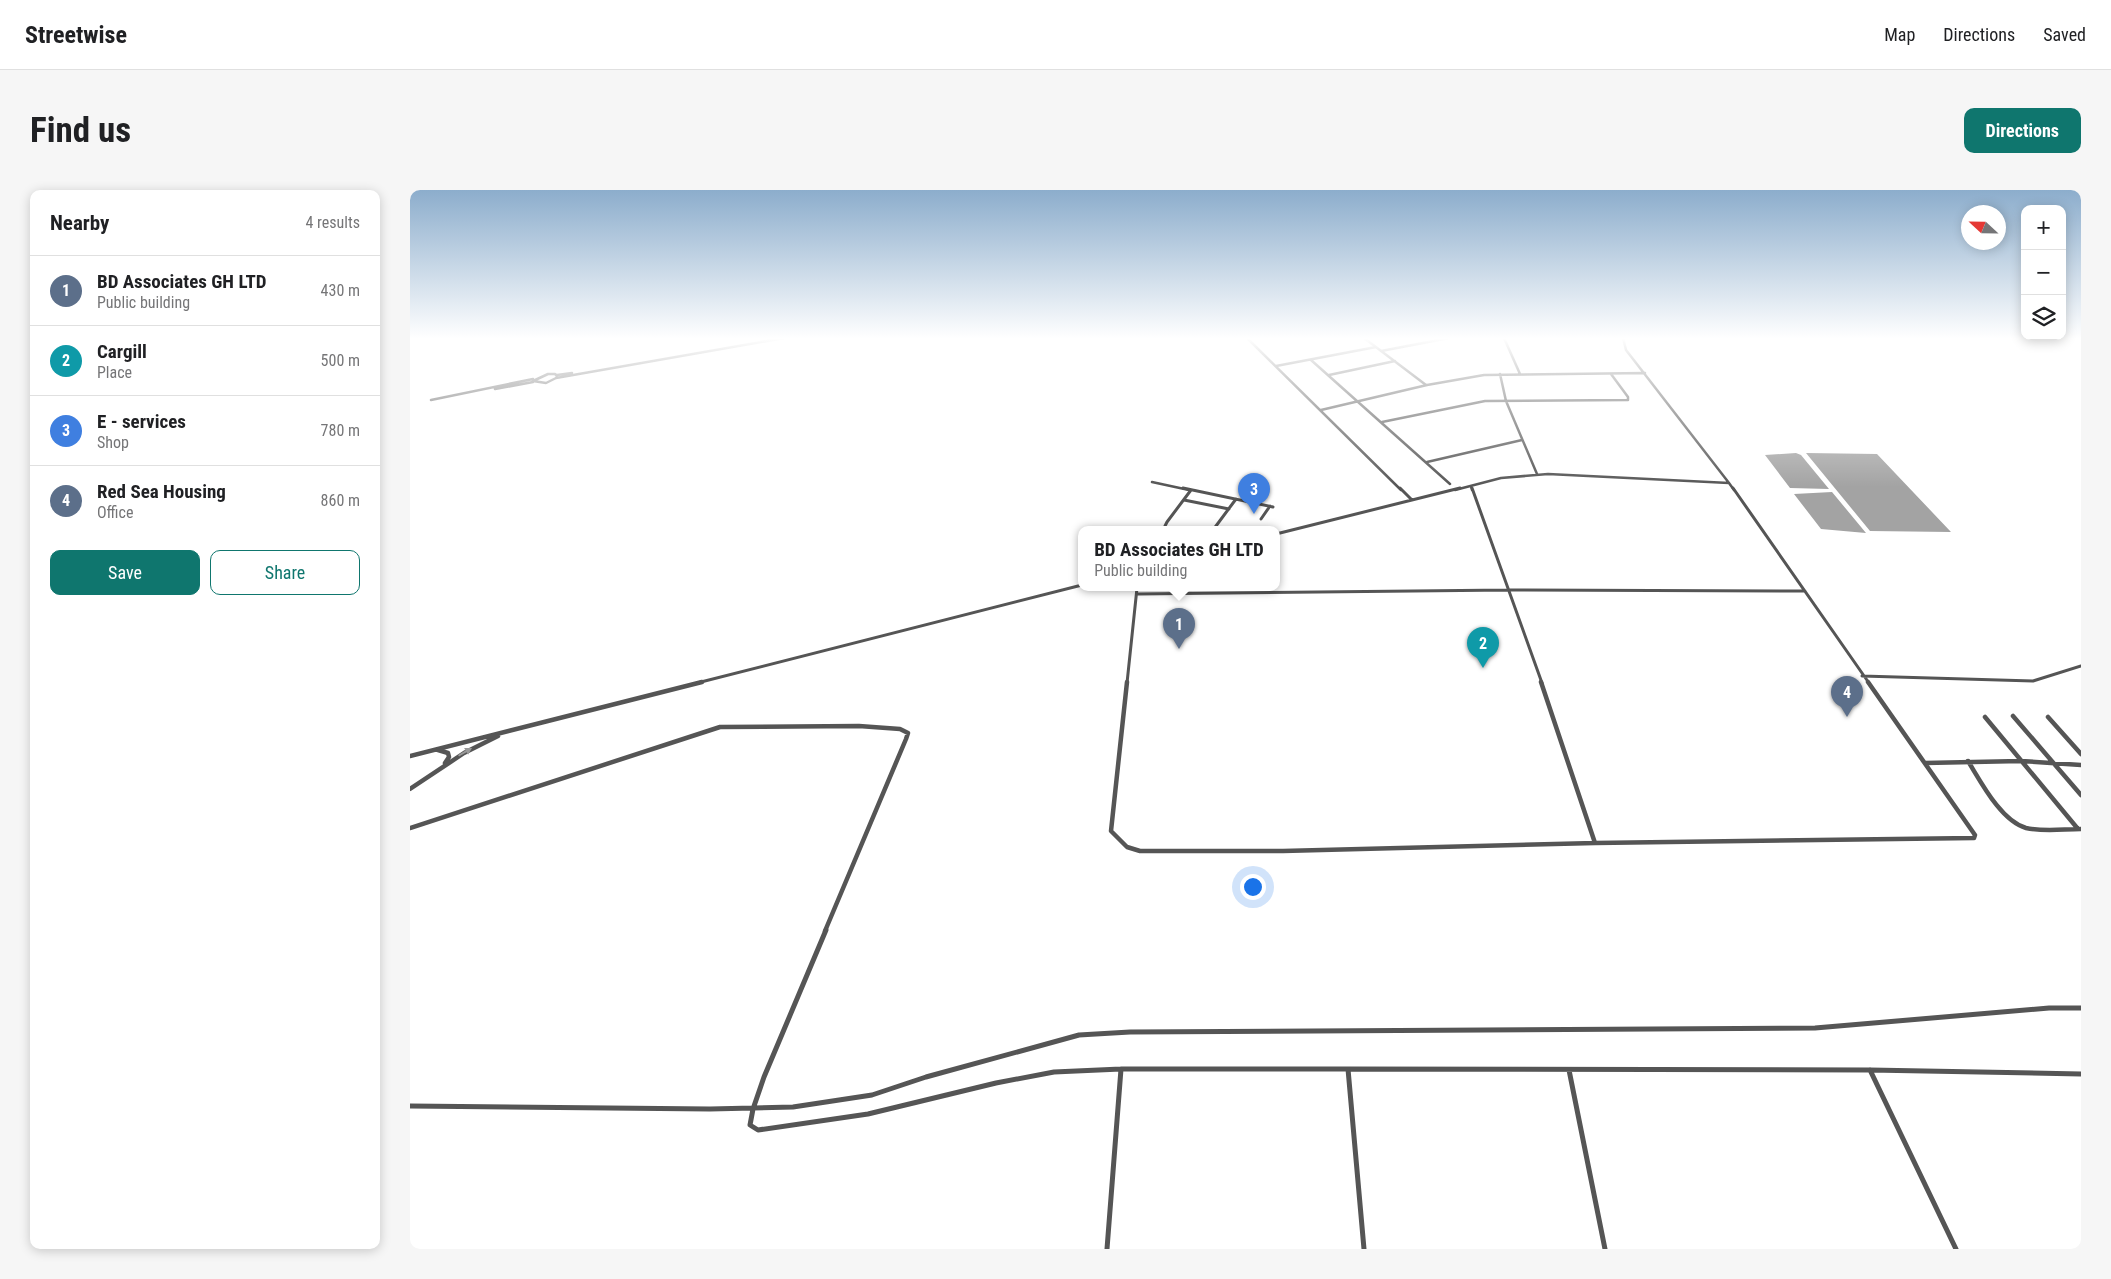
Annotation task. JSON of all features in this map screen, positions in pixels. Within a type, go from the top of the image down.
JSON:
[{"type":"street","points":[[431,400],[499,387]]},
{"type":"street","points":[[1298,387],[1412,500]]},
{"type":"street","points":[[1343,387],[1450,484]]},
{"type":"street","points":[[1321,410],[1417,387]]},
{"type":"street","points":[[1503,387],[1506,402],[1537,474]]},
{"type":"street","points":[[1382,422],[1485,401],[1628,400],[1621,387]]},
{"type":"street","points":[[1656,387],[1729,483],[1805,591],[1862,676],[1975,835],[1974,838],[1595,843],[1244,852],[1140,851],[1127,847],[1111,831],[1129,650],[1137,594],[1508,590],[1805,591]]},
{"type":"street","points":[[1427,462],[1522,440]]},
{"type":"street","points":[[1280,533],[1501,478],[1537,474],[1729,483]]},
{"type":"street","points":[[1152,482],[1271,506],[1261,519]]},
{"type":"street","points":[[1471,486],[1549,703],[1595,843]]},
{"type":"street","points":[[1165,526],[1191,490]]},
{"type":"street","points":[[1216,526],[1236,499]]},
{"type":"street","points":[[1184,500],[1228,509]]},
{"type":"street","points":[[410,756],[1078,587]]},
{"type":"street","points":[[1862,676],[2033,681],[2081,666]]},
{"type":"street","points":[[2014,716],[2081,795]]},
{"type":"street","points":[[1985,717],[2080,829]]},
{"type":"street","points":[[2048,717],[2081,754]]},
{"type":"street","points":[[410,828],[720,727],[859,726],[905,730],[908,733],[906,739],[764,1077],[753,1108],[750,1125],[758,1130],[868,1114],[996,1083],[1054,1072],[1121,1069],[1870,1070],[2081,1074]]},
{"type":"street","points":[[410,789],[472,748],[506,732]]},
{"type":"street","points":[[435,750],[445,751],[449,757],[438,770]]},
{"type":"street","points":[[1968,761],[2003,811],[2015,822],[2033,828],[2080,829]]},
{"type":"street","points":[[1925,763],[2021,761],[2056,765],[2081,765]]},
{"type":"street","points":[[410,1106],[793,1107],[872,1095],[926,1077],[1079,1035],[1130,1032],[1530,1028],[1815,1028],[2049,1008],[2081,1008]]},
{"type":"street","points":[[1107,1249],[1121,1069]]},
{"type":"street","points":[[1348,1069],[1364,1249]]},
{"type":"street","points":[[1569,1070],[1605,1249]]},
{"type":"street","points":[[1870,1070],[1956,1249]]},
{"type":"shaded area","points":[[1796,453],[1801,455],[1829,489],[1790,488],[1765,455]]},
{"type":"shaded area","points":[[1806,453],[1877,454],[1951,532],[1870,531]]},
{"type":"shaded area","points":[[1832,492],[1866,533],[1821,529],[1794,494]]},
{"type":"place","name":"E - services","points":[[1254,514]]},
{"type":"place","name":"BD Associates GH LTD","points":[[1179,649]]},
{"type":"place","name":"Cargill","points":[[1483,668]]},
{"type":"place","name":"Red Sea Housing","points":[[1847,717]]}]
